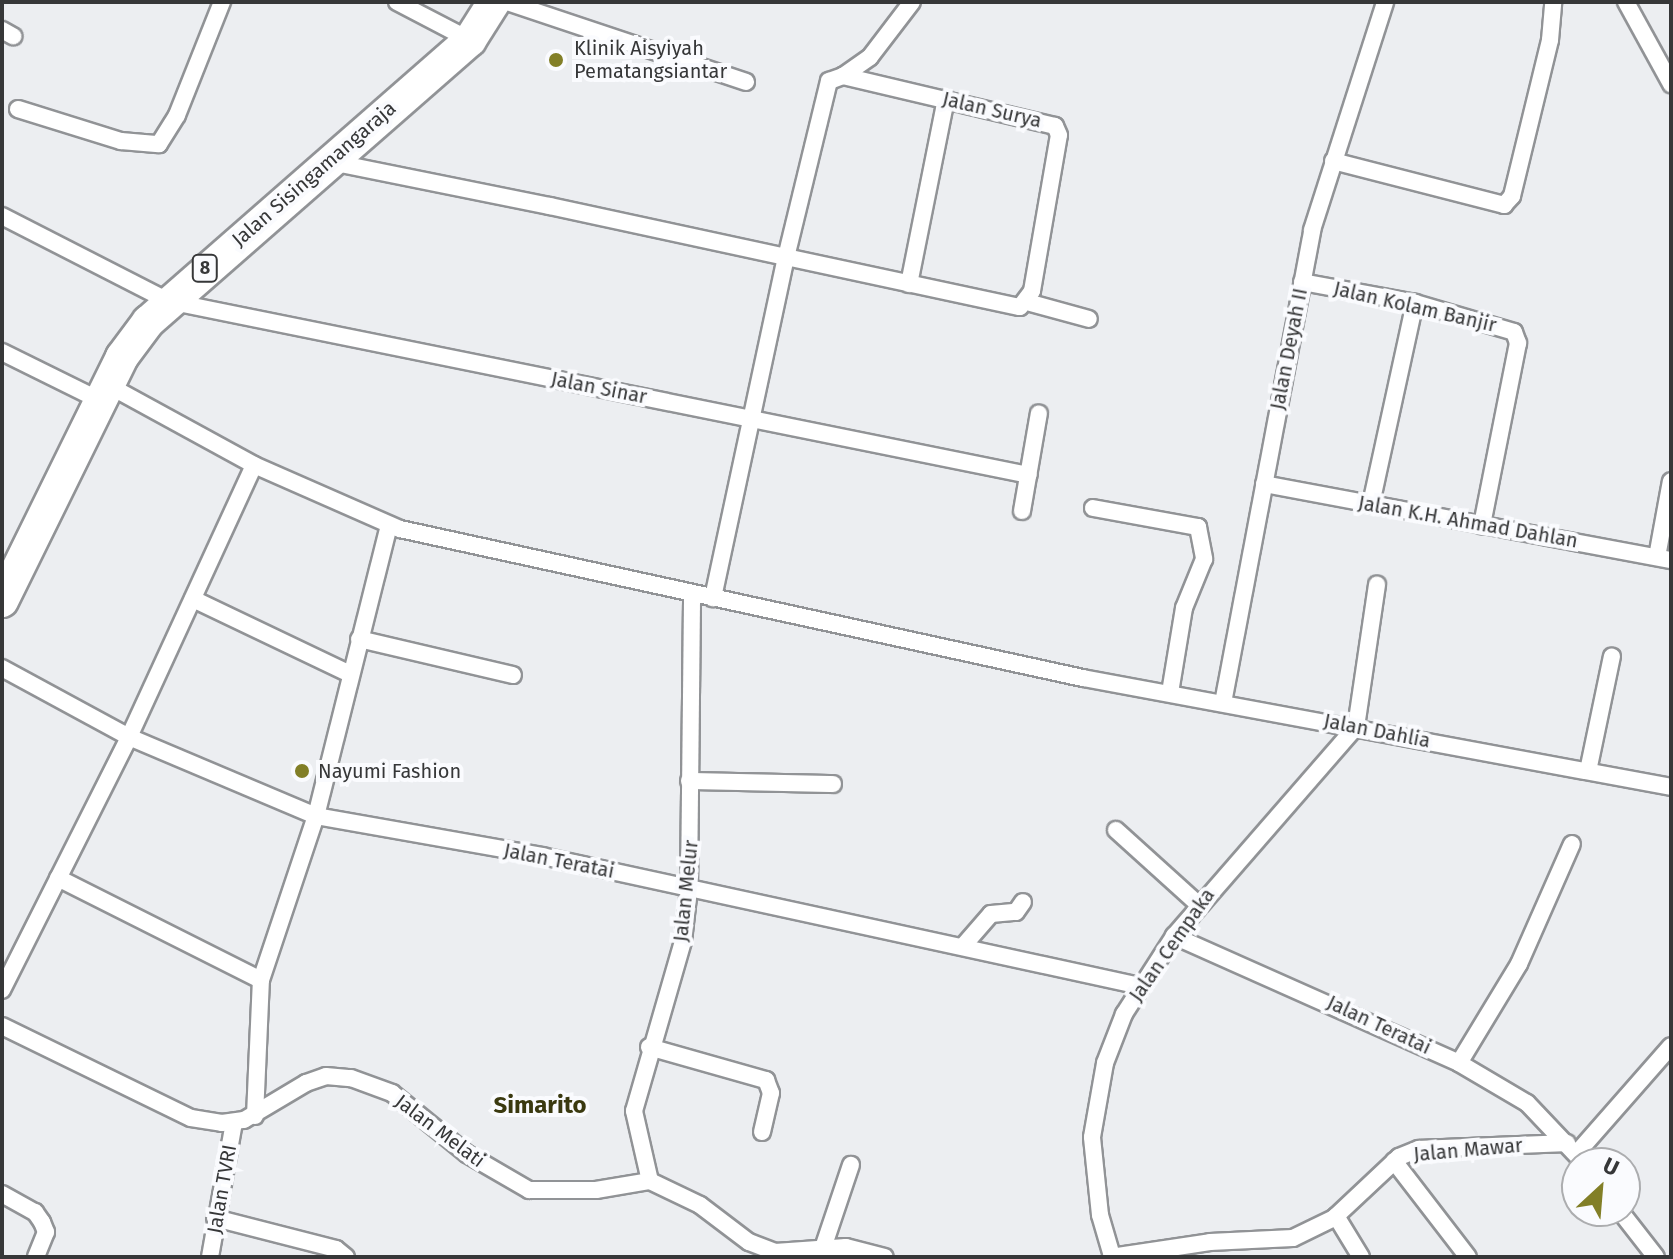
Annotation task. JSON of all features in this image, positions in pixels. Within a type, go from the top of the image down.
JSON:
[{"type":"highway","name":"Jalan Sisingamangaraja","points":[[2,601],[122,357],[168,301],[470,40],[494,2]]},
{"type":"street","points":[[18,109],[121,141],[159,144],[177,115],[222,2]]},
{"type":"street","points":[[397,2],[470,40]]},
{"type":"street","points":[[507,2],[746,82]]},
{"type":"street","points":[[713,598],[786,257],[829,81],[843,76],[870,57],[912,2]]},
{"type":"street","name":"Jalan Deyah II","points":[[1223,703],[1302,282],[1333,161],[1385,2]]},
{"type":"street","points":[[1333,161],[1492,205],[1508,202],[1550,40],[1553,2]]},
{"type":"street","points":[[1626,2],[1671,84]]},
{"type":"street","name":"Jalan Surya","points":[[843,76],[1046,121],[1059,135],[1027,302]]},
{"type":"street","points":[[909,284],[946,99]]},
{"type":"street","points":[[329,162],[1020,307],[1027,302],[1089,319]]},
{"type":"street","name":"Jalan Sinar","points":[[2,216],[168,301],[1029,475]]},
{"type":"street","name":"Jalan Kolam Banjir","points":[[1302,282],[1415,303],[1507,328],[1518,343],[1482,525]]},
{"type":"street","points":[[1371,504],[1415,303]]},
{"type":"street","name":"Jalan Dahlia","points":[[2,352],[104,393],[389,525],[1083,678],[1671,787]]},
{"type":"street","points":[[1022,511],[1039,413]]},
{"type":"street","points":[[2,990],[129,737],[254,465]]},
{"type":"street","points":[[1664,559],[1671,481]]},
{"type":"street","name":"Jalan K.H. Ahmad Dahlan","points":[[1264,484],[1664,559]]},
{"type":"street","points":[[1093,508],[1198,527],[1204,559],[1184,608],[1170,693]]},
{"type":"street","points":[[255,1116],[261,980],[316,816],[389,525]]},
{"type":"street","points":[[1356,727],[1377,585]]},
{"type":"street","name":"Jalan Melur","points":[[650,1181],[634,1111],[649,1047],[683,941],[689,888],[692,593]]},
{"type":"street","points":[[193,599],[350,674]]},
{"type":"street","points":[[359,639],[513,675]]},
{"type":"street","points":[[1588,771],[1612,656]]},
{"type":"street","name":"Jalan Teratai","points":[[2,668],[129,737],[316,816],[689,888],[964,945],[1140,986]]},
{"type":"street","name":"Jalan Cempaka","points":[[1112,1256],[1100,1215],[1092,1137],[1105,1063],[1140,986],[1198,904],[1356,727]]},
{"type":"street","points":[[689,781],[833,784]]},
{"type":"street","points":[[1116,830],[1198,904]]},
{"type":"street","points":[[1459,1063],[1519,964],[1572,844]]},
{"type":"street","points":[[58,878],[261,980]]},
{"type":"street","points":[[964,945],[991,914],[1016,912],[1023,902]]},
{"type":"street","name":"Jalan Teratai","points":[[1174,936],[1312,993],[1459,1063],[1527,1103],[1570,1147]]},
{"type":"street","name":"Jalan Melati","points":[[2,1026],[191,1118],[234,1122],[255,1116],[306,1083],[326,1076],[351,1078],[392,1093],[467,1154],[529,1190],[596,1190],[650,1181]]},
{"type":"street","points":[[649,1047],[766,1080],[771,1093],[762,1132]]},
{"type":"street","points":[[1582,1147],[1668,1056]]},
{"type":"street","name":"Jalan TVRI","points":[[210,1257],[234,1122]]},
{"type":"street","name":"Jalan Mawar","points":[[1112,1256],[1210,1242],[1255,1250],[1293,1238],[1336,1216],[1394,1161],[1419,1149],[1561,1153]]},
{"type":"street","points":[[1394,1161],[1468,1257]]},
{"type":"street","points":[[822,1251],[851,1165]]},
{"type":"street","points":[[650,1181],[700,1205],[749,1242],[775,1252],[846,1247],[885,1257]]},
{"type":"street","points":[[2,1194],[35,1212],[42,1222],[46,1232],[36,1257]]},
{"type":"street","points":[[1336,1216],[1361,1257]]},
{"type":"street","points":[[215,1218],[336,1249],[346,1257]]},
{"type":"street","points":[[1633,1227],[1656,1257]]},
{"type":"place","name":"Klinik Aisyiyah Pematangsiantar","points":[[556,60]]},
{"type":"place","name":"Nayumi Fashion","points":[[302,771]]},
{"type":"district","name":"Simarito","points":[[540,1106]]}]
